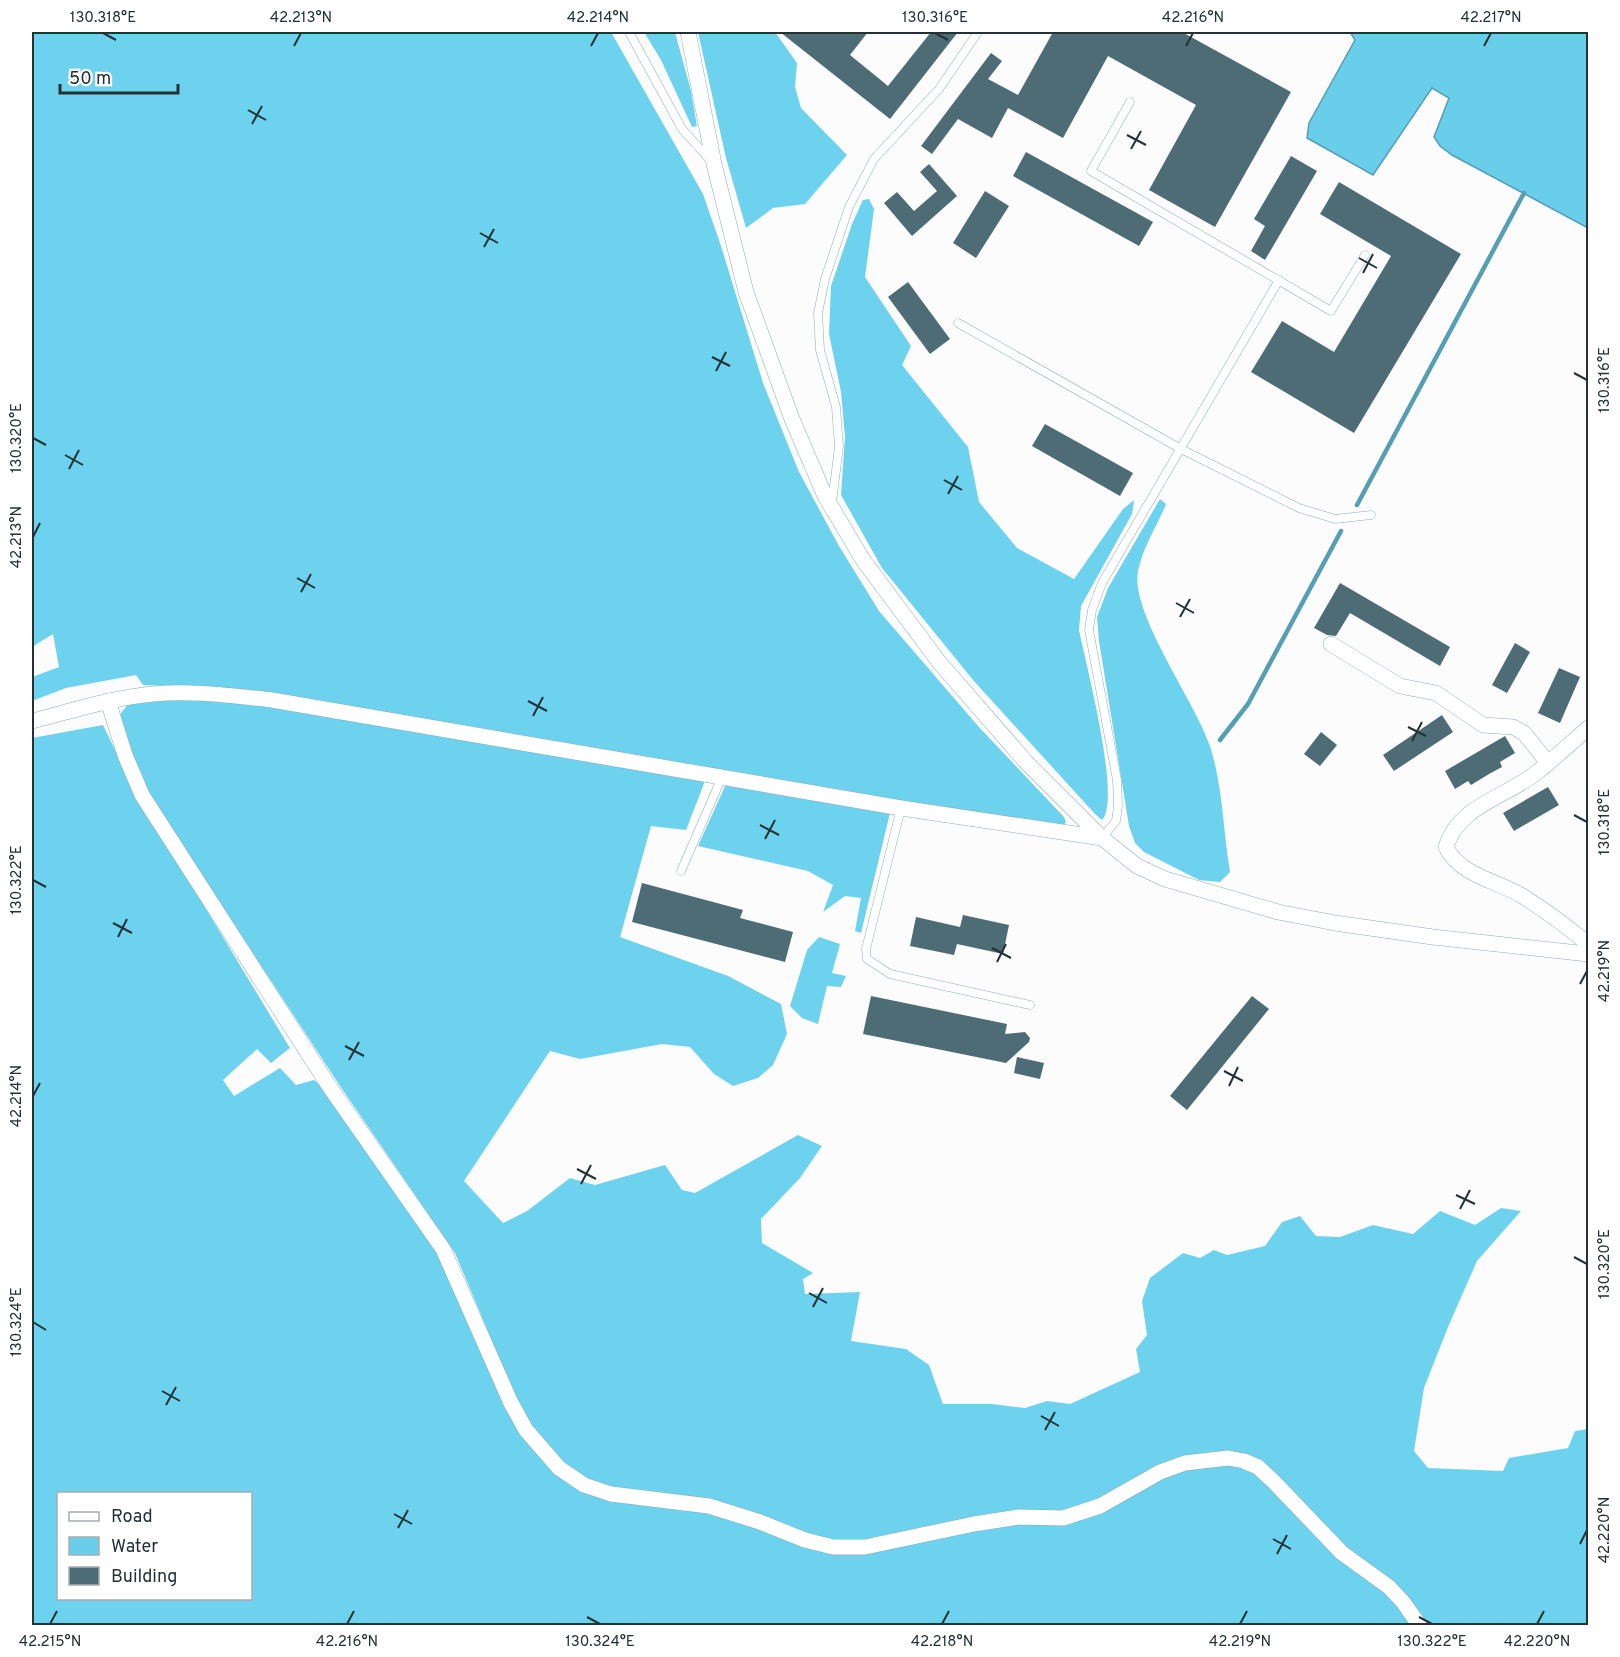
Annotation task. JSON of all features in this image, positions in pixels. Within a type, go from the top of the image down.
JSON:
[{"type":"street","points":[[688,32],[714,164],[746,292],[792,419],[832,507],[863,560],[939,662],[1026,762],[1102,838],[1137,866],[1165,879],[1278,912],[1335,923],[1434,937],[1588,954]]},
{"type":"street","points":[[1331,644],[1400,686],[1436,693],[1483,725],[1513,727],[1524,733],[1548,763]]},
{"type":"street","points":[[32,721],[108,701],[155,694],[221,694],[272,700],[902,808],[1102,838]]},
{"type":"street","points":[[108,701],[125,755],[142,795],[329,1086],[443,1249],[511,1403],[526,1430],[559,1468],[584,1485],[611,1494],[709,1506],[760,1522],[805,1540],[834,1547],[865,1547],[1019,1517],[1063,1518],[1100,1506],[1160,1472],[1185,1463],[1228,1458],[1244,1461],[1257,1467],[1342,1553],[1389,1587],[1420,1626]]},
{"type":"street","points":[[1588,728],[1535,774],[1480,806],[1459,822],[1450,834],[1446,847],[1452,858],[1466,871],[1523,896],[1588,944]]},
{"type":"lane","points":[[629,32],[682,129],[714,164]]},
{"type":"lane","points":[[832,507],[838,447],[836,407],[820,350],[818,313],[825,279],[849,207],[874,159],[939,88],[978,32]]},
{"type":"lane","points":[[1130,102],[1091,171],[1331,311],[1365,255]]},
{"type":"lane","points":[[1102,838],[1116,820],[1117,780],[1089,630],[1092,610],[1102,583],[1279,280]]},
{"type":"lane","points":[[958,323],[1181,449],[1299,508],[1335,519],[1371,515]]},
{"type":"lane","points":[[681,871],[722,777]]},
{"type":"lane","points":[[902,808],[866,949],[867,959],[890,974],[1030,1005]]},
{"type":"shaded area","points":[[32,32],[611,32],[703,194],[763,383],[799,472],[839,546],[879,611],[978,726],[1064,817],[1066,822],[1063,826],[1053,827],[241,689],[143,685],[136,675],[66,688],[32,701],[32,677],[59,667],[53,634],[32,647]]},
{"type":"shaded area","points":[[644,32],[675,32],[691,91],[697,126],[692,127],[661,60]]},
{"type":"shaded area","points":[[698,32],[775,32],[797,63],[795,87],[801,108],[847,155],[805,204],[773,208],[746,228],[726,158]]},
{"type":"shaded area","points":[[869,199],[874,209],[865,277],[911,346],[902,365],[968,447],[979,502],[1017,548],[1074,579],[1123,509],[1134,500],[1132,514],[1081,606],[1079,630],[1100,729],[1108,786],[1107,807],[1102,820],[973,680],[882,568],[841,495],[845,437],[841,392],[829,334],[831,286],[852,224],[863,200]]},
{"type":"shaded area","points":[[1160,499],[1166,504],[1140,562],[1138,589],[1153,633],[1210,746],[1220,793],[1230,872],[1220,882],[1199,880],[1144,852],[1135,843],[1129,826],[1099,641],[1097,617],[1108,588]]},
{"type":"shaded area","points":[[170,698],[274,706],[705,781],[686,830],[651,826],[620,937],[728,976],[781,1004],[787,1034],[773,1065],[758,1078],[733,1086],[714,1074],[690,1047],[662,1044],[580,1059],[550,1051],[464,1181],[503,1223],[527,1211],[570,1178],[595,1185],[665,1165],[682,1190],[695,1193],[798,1135],[822,1146],[800,1178],[761,1219],[762,1243],[813,1273],[803,1279],[805,1294],[860,1292],[851,1341],[906,1349],[929,1365],[943,1404],[992,1404],[1025,1408],[1047,1401],[1070,1404],[1140,1372],[1136,1349],[1147,1335],[1142,1301],[1150,1278],[1183,1253],[1200,1258],[1214,1250],[1227,1255],[1265,1246],[1282,1222],[1300,1216],[1316,1236],[1340,1237],[1373,1225],[1413,1234],[1440,1211],[1475,1225],[1501,1208],[1521,1211],[1477,1261],[1424,1388],[1414,1451],[1428,1468],[1503,1471],[1509,1458],[1568,1448],[1575,1431],[1588,1429],[1588,1625],[1427,1625],[1411,1602],[1347,1550],[1262,1465],[1159,1464],[1096,1501],[1064,1510],[1038,1511],[861,1544],[837,1543],[585,1480],[562,1462],[533,1427],[516,1398],[455,1253],[340,1086],[146,790],[117,723],[129,703]]},
{"type":"shaded area","points":[[103,725],[137,795],[290,1048],[271,1063],[257,1049],[223,1080],[234,1096],[280,1068],[296,1085],[314,1080],[326,1091],[439,1255],[520,1435],[555,1470],[580,1489],[708,1511],[829,1551],[1015,1523],[1125,1496],[1185,1469],[1229,1465],[1242,1467],[1255,1474],[1386,1594],[1415,1626],[32,1626],[32,738]]},
{"type":"shaded area","points":[[726,784],[890,813],[861,933],[855,931],[861,898],[845,896],[823,912],[833,885],[808,871],[698,846]]},
{"type":"shaded area","points":[[819,937],[840,944],[832,973],[846,976],[841,987],[827,986],[818,1024],[802,1018],[790,1006],[807,950]]},
{"type":"water","points":[[1350,32],[1588,32],[1588,228],[1452,155],[1440,146],[1434,137],[1449,98],[1432,88],[1373,175],[1307,138],[1309,123],[1355,40]]},
{"type":"building","points":[[780,32],[868,32],[850,55],[888,86],[931,32],[958,32],[890,119]]},
{"type":"building","points":[[1053,32],[1182,32],[1291,92],[1215,227],[1149,190],[1196,105],[1108,56],[1063,138],[1008,108],[992,138],[958,119],[932,154],[921,146],[991,53],[1002,61],[988,79],[1018,95]]},
{"type":"building","points":[[1026,152],[1153,222],[1139,246],[1013,176]]},
{"type":"building","points":[[1291,156],[1317,171],[1265,260],[1251,251],[1265,226],[1254,219]]},
{"type":"building","points":[[929,164],[957,196],[912,236],[884,203],[897,192],[914,211],[937,191],[920,172]]},
{"type":"building","points":[[1339,182],[1461,254],[1354,433],[1251,372],[1282,321],[1334,352],[1391,256],[1320,214]]},
{"type":"building","points":[[985,191],[1009,206],[976,258],[953,243]]},
{"type":"building","points":[[908,282],[950,339],[930,354],[888,297]]},
{"type":"building","points":[[1045,424],[1133,473],[1120,496],[1032,446]]},
{"type":"building","points":[[1340,583],[1450,647],[1440,666],[1350,613],[1336,636],[1327,635],[1314,628]]},
{"type":"building","points":[[1515,643],[1530,652],[1507,693],[1492,685]]},
{"type":"building","points":[[1559,668],[1580,677],[1560,723],[1538,713]]},
{"type":"building","points":[[1442,715],[1453,732],[1394,771],[1383,755]]},
{"type":"building","points":[[1321,732],[1337,745],[1320,766],[1304,754]]},
{"type":"building","points":[[1505,736],[1515,753],[1500,762],[1502,767],[1471,785],[1468,781],[1455,789],[1445,771]]},
{"type":"building","points":[[1548,787],[1559,805],[1514,831],[1503,813]]},
{"type":"building","points":[[642,883],[743,910],[740,918],[793,932],[785,962],[632,922]]},
{"type":"building","points":[[963,915],[1009,925],[1003,954],[957,944],[954,955],[910,946],[916,917],[960,927]]},
{"type":"building","points":[[871,996],[1007,1024],[1005,1034],[1025,1032],[1030,1038],[1029,1042],[1006,1063],[863,1034]]},
{"type":"building","points":[[1252,996],[1269,1009],[1187,1110],[1170,1096]]},
{"type":"building","points":[[1017,1057],[1044,1063],[1040,1079],[1014,1073]]},
{"type":"waterway","points":[[1357,505],[1524,193]]},
{"type":"waterway","points":[[1220,740],[1248,704],[1341,531]]}]
